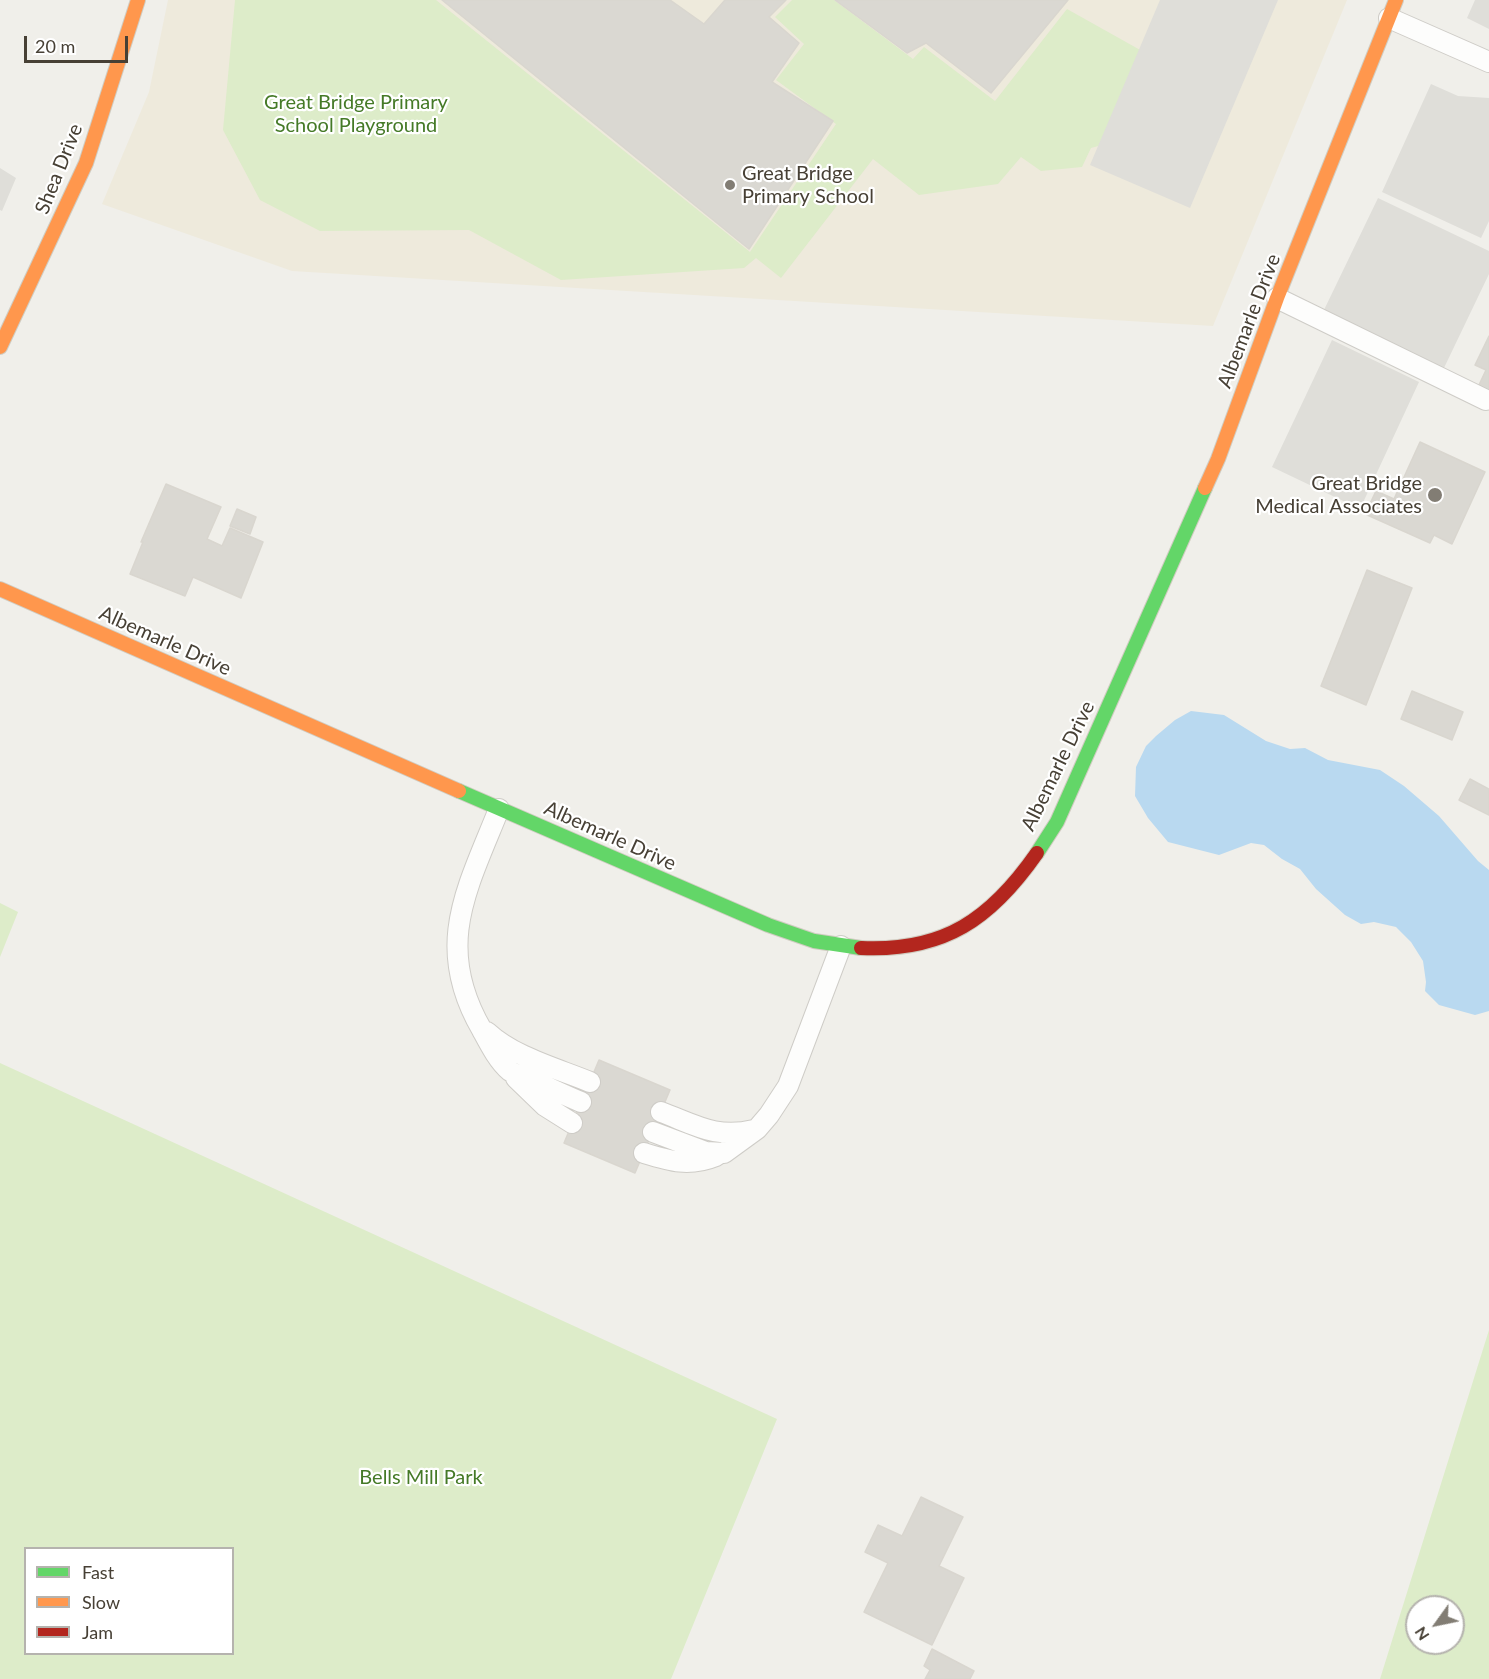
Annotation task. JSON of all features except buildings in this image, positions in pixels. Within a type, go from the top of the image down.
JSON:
[{"type":"street","name":"Shea Drive","points":[[0,347],[86,163],[138,0]]},
{"type":"street","name":"Albemarle Drive","points":[[0,589],[723,907],[796,935],[841,946],[866,949],[925,943],[968,925],[994,903],[1029,866],[1057,822],[1218,459],[1277,298],[1393,9]]},
{"type":"lane","points":[[1393,9],[1489,62]]},
{"type":"lane","points":[[1277,298],[1486,400]]},
{"type":"lane","points":[[499,808],[458,920],[456,943],[460,974],[466,996],[478,1023],[500,1059],[545,1106],[572,1123]]},
{"type":"lane","points":[[644,1153],[665,1160],[687,1163],[705,1161],[724,1152],[757,1129],[788,1086],[841,946]]},
{"type":"lane","points":[[478,1023],[505,1045],[590,1082]]},
{"type":"lane","points":[[510,1071],[581,1102]]},
{"type":"lane","points":[[661,1112],[716,1133],[736,1134],[757,1129]]},
{"type":"lane","points":[[653,1132],[706,1152],[724,1152]]},
{"type":"shaded area","points":[[168,0],[1347,0],[1213,326],[292,271],[102,204],[149,92]]},
{"type":"shaded area","points":[[1160,0],[1278,0],[1190,208],[1090,165]]},
{"type":"shaded area","points":[[1475,0],[1489,0],[1489,29],[1467,18]]},
{"type":"shaded area","points":[[1431,84],[1458,96],[1489,98],[1489,221],[1481,238],[1382,192]]},
{"type":"shaded area","points":[[0,168],[16,178],[2,211],[0,210]]},
{"type":"shaded area","points":[[1378,198],[1489,251],[1489,274],[1443,370],[1323,312]]},
{"type":"shaded area","points":[[1332,340],[1419,382],[1360,509],[1272,467]]},
{"type":"green space","name":"Great Bridge Primary School Playground","points":[[235,0],[436,0],[750,252],[836,124],[776,80],[804,44],[775,17],[792,0],[834,0],[913,59],[924,47],[995,101],[1067,9],[1142,51],[1102,145],[1091,148],[1082,167],[1041,171],[1021,157],[998,184],[919,195],[873,159],[781,278],[756,258],[744,268],[561,280],[469,230],[320,231],[260,200],[223,130]]},
{"type":"green space","points":[[0,903],[18,912],[0,957]]},
{"type":"green space","name":"Bells Mill Park","points":[[0,1063],[777,1419],[671,1679],[0,1679]]},
{"type":"green space","points":[[1489,1330],[1489,1679],[1380,1679],[1405,1599],[1405,1655],[1465,1655],[1465,1595],[1406,1595]]},
{"type":"water","points":[[1191,711],[1224,715],[1266,741],[1290,749],[1305,748],[1328,760],[1380,770],[1404,786],[1439,816],[1478,861],[1489,870],[1489,1011],[1475,1015],[1439,1005],[1425,991],[1423,961],[1411,942],[1396,927],[1374,922],[1361,924],[1345,915],[1316,889],[1300,869],[1264,845],[1251,843],[1219,855],[1168,842],[1148,818],[1135,796],[1136,767],[1146,746],[1175,720]]},
{"type":"traffic: fast","points":[[1037,853],[1057,822],[1205,488]]},
{"type":"traffic: fast","points":[[459,791],[768,925],[814,941],[861,948]]},
{"type":"traffic: slow","points":[[0,347],[86,163],[138,0]]},
{"type":"traffic: slow","points":[[1205,488],[1218,459],[1277,298],[1396,0]]},
{"type":"traffic: slow","points":[[0,589],[459,791]]},
{"type":"traffic: jam","points":[[861,948],[891,948],[917,944],[963,927],[1002,896],[1037,853]]},
{"type":"place","name":"Great Bridge Primary School","points":[[730,185]]},
{"type":"place","name":"Great Bridge Medical Associates","points":[[1435,495]]}]
